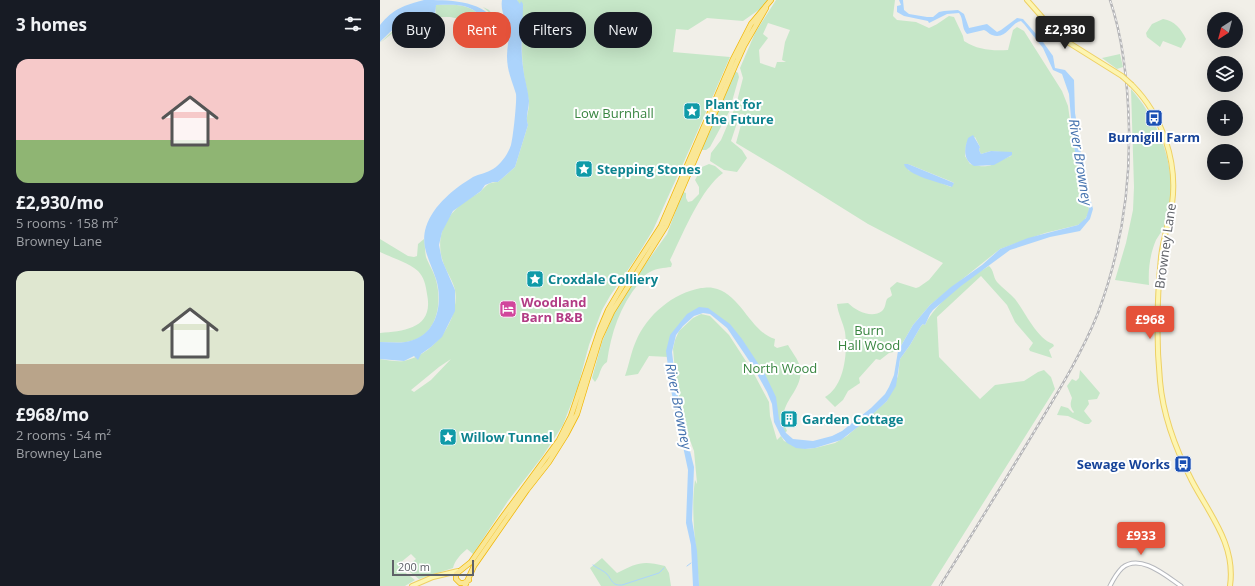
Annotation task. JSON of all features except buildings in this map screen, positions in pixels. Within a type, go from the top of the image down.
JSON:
[{"type":"highway","points":[[469,578],[464,583],[457,582],[456,576],[459,571],[471,562],[559,440],[571,416],[600,329],[608,310],[661,226],[733,58],[751,24],[771,0]]},
{"type":"highway","points":[[465,586],[474,566],[526,490],[549,462],[577,414],[600,338],[612,312],[666,226],[741,52],[771,0]]},
{"type":"highway","points":[[459,571],[466,571],[469,578]]},
{"type":"main road","name":"Browney Lane","points":[[1027,0],[1056,33],[1066,41],[1122,76],[1132,85],[1146,101],[1164,135],[1170,154],[1172,173],[1172,204],[1161,255],[1158,288],[1161,394],[1171,432],[1181,457],[1204,503],[1223,534],[1231,566],[1230,586]]},
{"type":"main road","points":[[412,586],[433,577],[459,571]]},
{"type":"main road","points":[[446,575],[457,582]]},
{"type":"street","points":[[1110,586],[1123,567],[1135,563],[1150,566],[1181,586]]},
{"type":"green space","name":"Low Burnhall","points":[[517,0],[768,0],[760,9],[743,21],[707,18],[688,30],[676,29],[673,52],[730,57],[653,230],[602,310],[589,345],[578,386],[563,425],[542,457],[508,501],[473,554],[467,549],[458,557],[453,568],[419,579],[406,569],[406,567],[416,559],[411,554],[400,563],[404,566],[402,570],[415,580],[405,586],[380,586],[380,359],[404,361],[425,352],[435,344],[449,324],[453,313],[455,290],[444,265],[441,252],[440,243],[444,226],[455,210],[462,204],[488,185],[498,182],[515,167],[528,125],[527,117],[529,104],[524,76],[522,48],[586,48],[586,12],[520,12]],"holes":[[[451,359],[431,380],[414,392],[411,390]]]},
{"type":"green space","name":"Burn Hall Wood","points":[[776,0],[895,0],[893,16],[897,20],[916,22],[929,28],[949,16],[954,17],[964,41],[980,48],[991,50],[1008,50],[1013,30],[1017,27],[1024,31],[1062,91],[1068,106],[1081,186],[1088,203],[1089,210],[1084,221],[1078,225],[1045,233],[1000,249],[930,305],[913,325],[898,351],[889,353],[880,360],[876,359],[859,378],[860,383],[848,391],[843,400],[835,407],[825,397],[837,386],[845,359],[845,332],[837,304],[848,303],[855,309],[864,313],[878,313],[883,310],[887,299],[892,295],[890,288],[897,282],[916,288],[919,287],[929,280],[943,263],[868,224],[736,143],[744,114],[740,114],[731,141],[742,150],[747,158],[737,172],[724,170],[710,161],[711,153],[721,140],[736,105],[743,78],[740,68],[755,33]],"holes":[[[768,23],[790,30],[785,42],[782,60],[786,62],[777,62],[775,68],[760,63],[759,50],[768,38],[763,34]],[[975,137],[980,147],[979,150],[981,154],[991,151],[1012,153],[1011,156],[992,165],[978,166],[970,164],[965,156],[966,144]],[[908,164],[954,183],[951,187],[908,170]]]},
{"type":"green space","points":[[457,5],[467,7],[476,12],[453,12],[453,18],[445,17],[445,12],[436,12],[435,6]]},
{"type":"green space","points":[[1163,19],[1177,26],[1182,32],[1186,39],[1181,48],[1163,41],[1160,47],[1147,37],[1146,33],[1152,24]]},
{"type":"green space","points":[[392,32],[392,34],[380,43]]},
{"type":"green space","points":[[1120,54],[1123,67],[1117,69],[1102,58]]},
{"type":"green space","points":[[735,71],[738,73],[739,77],[729,112],[710,147],[706,150],[702,150],[702,147]]},
{"type":"green space","points":[[1131,89],[1151,118],[1166,152],[1170,170],[1170,206],[1164,226],[1152,251],[1149,267],[1149,285],[1115,280],[1126,243],[1133,210],[1134,187]]},
{"type":"green space","points":[[709,164],[715,166],[723,173],[707,190],[693,213],[670,260],[672,264],[671,267],[657,269],[647,274],[642,278],[632,292],[617,320],[607,362],[604,364],[595,382],[592,378],[602,342],[619,301],[667,234],[683,192],[686,193],[688,202],[692,201],[699,194],[699,187],[695,180],[702,167]]},
{"type":"green space","points":[[380,239],[408,256],[414,257],[417,256],[418,244],[424,239],[426,257],[434,274],[438,289],[438,307],[433,323],[428,330],[422,336],[414,340],[402,342],[380,342],[380,333],[399,331],[416,326],[422,321],[426,314],[428,305],[425,285],[420,273],[405,263],[380,252]]},
{"type":"green space","points":[[989,266],[992,269],[997,282],[1015,299],[1037,331],[1042,337],[1053,344],[1054,346],[1049,350],[1052,358],[1030,351],[1029,349],[1033,343],[1015,322],[1007,305],[981,276],[937,317],[939,357],[980,399],[995,385],[1024,381],[1044,370],[1051,377],[1055,389],[931,586],[699,586],[693,506],[695,480],[697,484],[694,451],[687,432],[676,383],[673,349],[679,331],[693,318],[701,314],[710,316],[729,335],[753,372],[769,402],[770,416],[777,440],[781,436],[784,441],[805,449],[815,448],[835,443],[847,436],[887,401],[898,376],[900,359],[921,326],[923,324],[925,325],[936,308],[953,292]]},
{"type":"green space","name":"North Wood","points":[[701,288],[713,288],[723,291],[738,304],[759,329],[766,335],[775,339],[774,346],[777,348],[788,345],[796,358],[800,367],[800,376],[798,384],[786,405],[784,421],[787,431],[783,434],[778,427],[776,405],[735,332],[712,313],[696,312],[674,332],[669,357],[649,356],[638,374],[625,376],[636,341],[647,322],[671,300]]},
{"type":"green space","points":[[1080,370],[1100,393],[1097,399],[1088,400],[1089,404],[1084,411],[1092,421],[1089,424],[1085,424],[1068,416],[1057,415],[1061,406],[1068,408],[1073,413],[1074,412],[1071,405],[1072,398],[1067,386],[1072,379],[1076,381],[1079,378]]},
{"type":"green space","points":[[602,558],[617,573],[635,565],[645,563],[665,566],[669,573],[671,586],[601,586],[590,568]]},
{"type":"water","points":[[424,0],[463,2],[481,8],[487,12],[476,12],[467,7],[458,5],[436,5],[435,12],[394,12],[399,8]]},
{"type":"water","points":[[502,0],[517,0],[520,4],[521,1],[523,4],[523,12],[519,12],[519,48],[522,48],[528,92],[528,125],[515,167],[498,182],[485,185],[481,191],[453,211],[442,232],[439,245],[442,260],[455,290],[455,311],[442,337],[421,354],[418,360],[414,356],[404,361],[380,359],[380,342],[405,342],[413,340],[428,330],[436,315],[439,297],[438,288],[426,253],[424,241],[424,234],[429,219],[439,204],[459,186],[473,177],[488,172],[496,167],[504,158],[511,145],[515,120],[516,94],[507,61],[507,48],[511,48],[511,12],[503,12]]},
{"type":"water","name":"River Browney","points":[[899,0],[903,0],[904,10],[909,14],[933,17],[939,12],[958,10],[964,14],[969,28],[987,24],[997,32],[1017,18],[1023,19],[1053,56],[1055,68],[1065,70],[1074,80],[1075,113],[1081,157],[1085,165],[1084,176],[1093,209],[1090,219],[1080,231],[1050,237],[1010,250],[961,286],[933,310],[925,325],[923,324],[921,326],[900,359],[896,386],[887,401],[863,423],[841,440],[815,448],[796,448],[787,443],[781,436],[774,422],[772,404],[767,392],[752,365],[727,328],[710,314],[703,313],[694,316],[683,326],[676,335],[672,352],[676,386],[683,423],[694,467],[692,520],[697,551],[699,586],[693,586],[691,545],[686,523],[688,470],[671,390],[666,351],[670,335],[687,314],[699,307],[708,308],[730,324],[742,339],[765,374],[776,397],[779,419],[786,433],[793,439],[813,441],[832,436],[842,431],[871,408],[885,394],[894,375],[898,351],[913,325],[930,305],[951,287],[982,265],[1000,249],[1028,238],[1078,225],[1086,218],[1089,209],[1081,186],[1073,142],[1069,94],[1062,74],[1053,70],[1043,48],[1024,24],[1021,21],[1017,22],[1005,33],[997,36],[984,30],[967,34],[959,13],[947,14],[929,23],[928,21],[904,16],[897,12],[897,6],[901,5]]},
{"type":"water","points":[[392,13],[392,31],[380,42],[380,25]]},
{"type":"water","points":[[973,135],[980,147],[979,150],[981,154],[991,151],[1012,152],[1012,155],[994,165],[974,166],[970,164],[966,157],[965,150],[968,138]]},
{"type":"water","points":[[904,164],[908,164],[954,183],[952,187],[917,175],[906,168]]},
{"type":"waterway","points":[[687,566],[691,563]]},
{"type":"waterway","points":[[593,565],[606,573],[616,585],[622,585],[659,573],[664,568]]},
{"type":"railway","points":[[940,586],[1075,363],[1091,330],[1106,291],[1118,245],[1122,222],[1128,176],[1129,153],[1128,96],[1122,47],[1110,0]]},
{"type":"place","name":"Plant for the Future","points":[[692,111]]},
{"type":"place","name":"Burnigill Farm","points":[[1154,118]]},
{"type":"place","name":"Stepping Stones","points":[[584,169]]},
{"type":"place","name":"Croxdale Colliery","points":[[535,279]]},
{"type":"place","name":"Woodland Barn B&B","points":[[508,309]]},
{"type":"place","name":"Garden Cottage","points":[[789,419]]},
{"type":"place","name":"Willow Tunnel","points":[[448,437]]},
{"type":"place","name":"Sewage Works","points":[[1183,464]]}]
